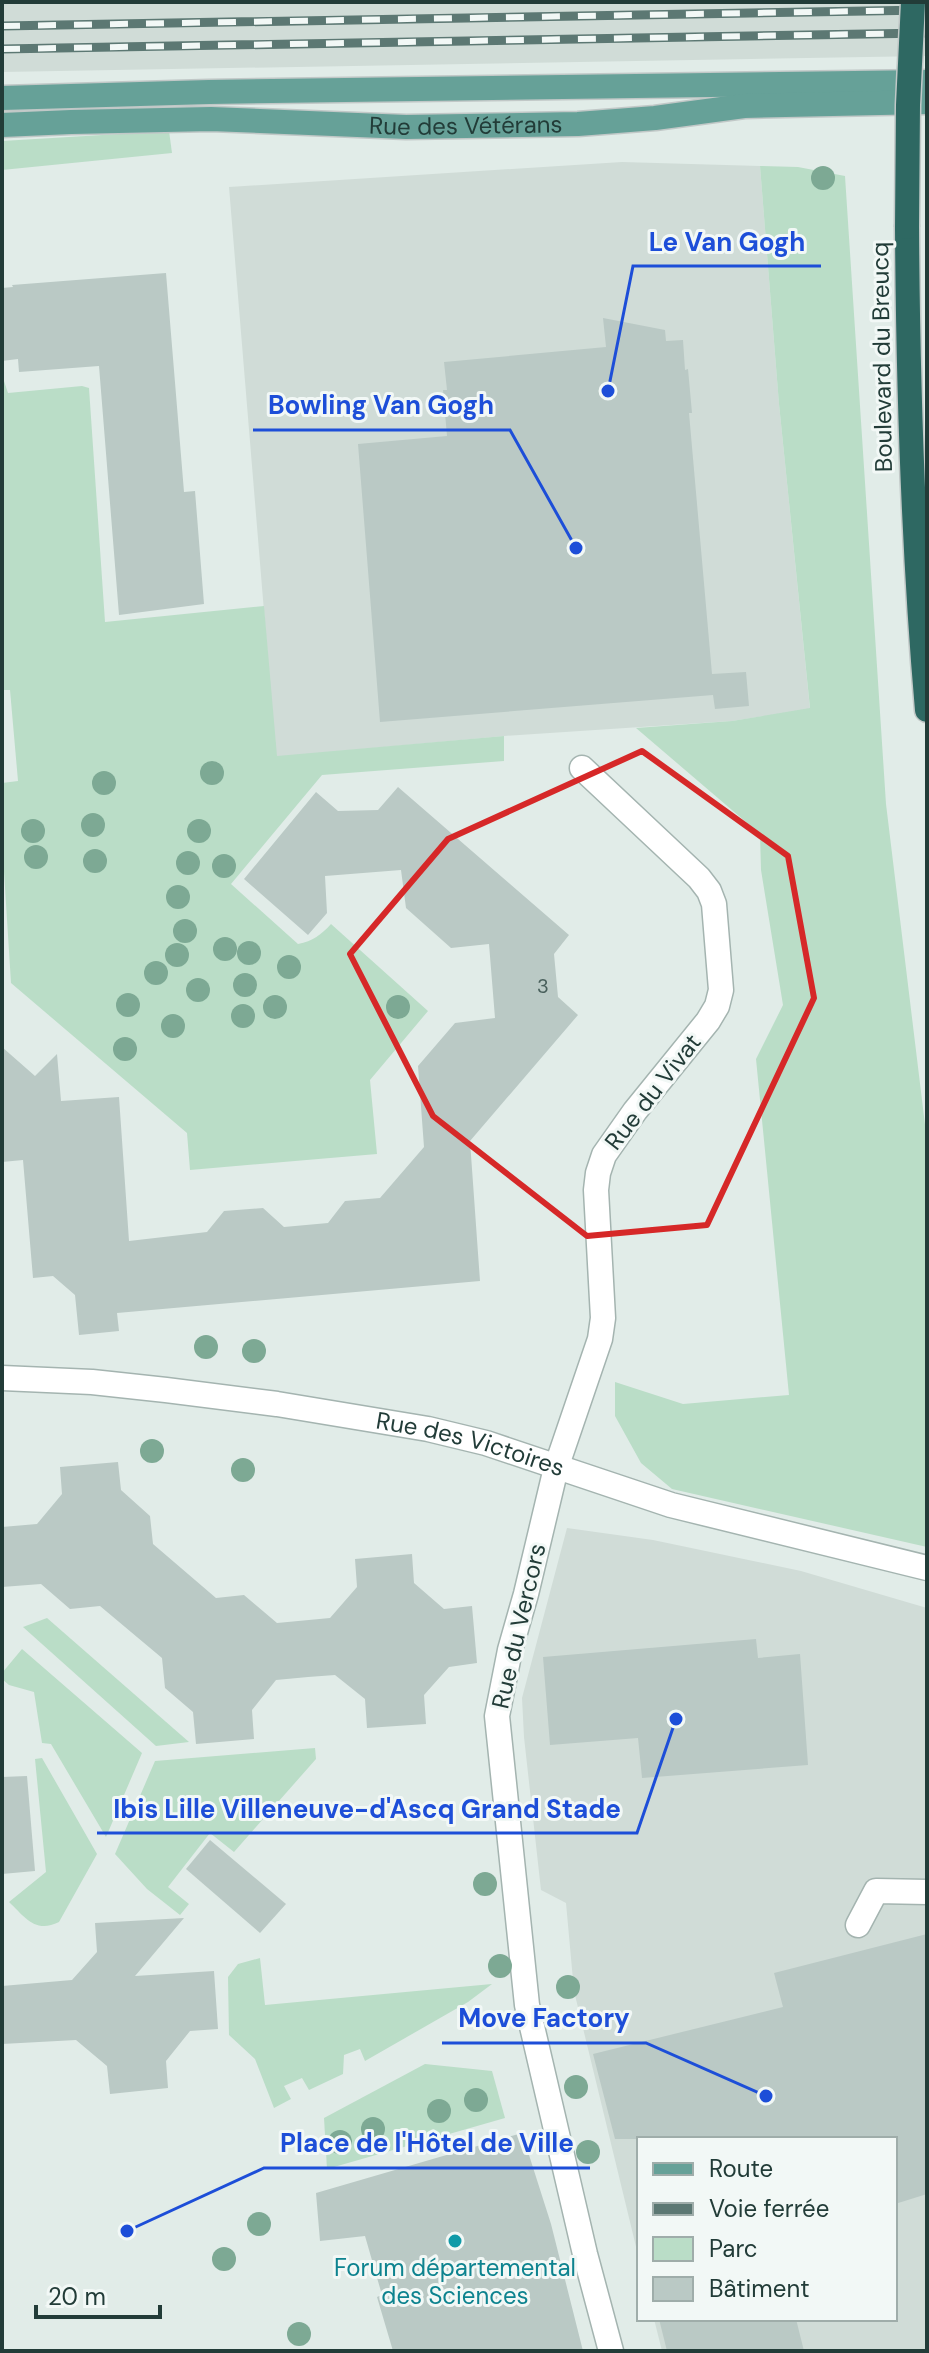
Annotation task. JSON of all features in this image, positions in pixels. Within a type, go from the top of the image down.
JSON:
[{"type":"highway","name":"Boulevard du Breucq","points":[[913,2],[907,227],[911,461],[917,602],[927,710]]},
{"type":"main road","name":"Rue des Vétérans","points":[[2,98],[927,82]]},
{"type":"main road","name":"Rue des Vétérans","points":[[2,125],[211,119],[406,127],[578,124],[744,106],[927,102]]},
{"type":"street","name":"Rue du Vivat","points":[[556,1468],[600,1339],[603,1318],[596,1190],[604,1155],[635,1111],[708,1021],[717,1006],[721,990],[714,904],[709,891],[582,768]]},
{"type":"street","name":"Rue des Victoires","points":[[2,1378],[92,1382],[277,1404],[428,1429],[486,1443],[671,1505],[927,1568]]},
{"type":"street","name":"Rue du Vercors","points":[[556,1468],[510,1650],[497,1716],[527,2005],[611,2351]]},
{"type":"street","points":[[858,1925],[876,1891],[927,1892]]},
{"type":"highlighted area","points":[[642,751],[788,856],[814,998],[707,1225],[587,1236],[433,1116],[350,954],[448,839]]},
{"type":"shaded area","points":[[2,2],[927,2],[927,56],[2,72]]},
{"type":"shaded area","points":[[622,162],[760,166],[779,404],[810,709],[732,721],[504,736],[276,757],[229,187]]},
{"type":"shaded area","points":[[567,1528],[653,1540],[801,1571],[927,1608],[927,2351],[662,2351],[654,2321],[897,2321],[897,2137],[637,2137],[637,2251],[574,1991],[566,1903],[541,1890],[522,1698]]},
{"type":"green space","points":[[169,131],[172,153],[2,170],[2,141]]},
{"type":"green space","points":[[760,166],[798,167],[845,176],[886,804],[927,1141],[927,1547],[672,1489],[641,1463],[615,1416],[615,1382],[683,1404],[789,1395],[756,1059],[783,1005],[761,870],[760,834],[636,728],[732,721],[810,708],[779,404]]},
{"type":"green space","points":[[4,381],[8,393],[82,386],[89,388],[105,622],[264,606],[277,756],[504,736],[504,761],[322,775],[231,884],[298,944],[316,937],[331,924],[428,1011],[370,1080],[377,1154],[190,1170],[187,1133],[11,983],[2,840],[2,783],[18,781],[10,690],[2,690]]},
{"type":"green space","points":[[47,1618],[189,1742],[156,1746],[23,1627]]},
{"type":"green space","points":[[22,1649],[142,1753],[106,1837],[51,1744],[42,1743],[34,1692],[9,1685],[2,1679],[2,1673]]},
{"type":"green space","points":[[315,1748],[316,1759],[234,1852],[210,1833],[168,1887],[189,1904],[180,1915],[147,1889],[115,1854],[155,1761]]},
{"type":"green space","points":[[42,1758],[97,1854],[59,1922],[43,1926],[31,1922],[9,1902],[46,1872],[35,1759]]},
{"type":"green space","points":[[260,1958],[265,2005],[492,1984],[468,2002],[365,2061],[360,2049],[344,2055],[343,2074],[309,2090],[302,2078],[284,2086],[291,2099],[274,2108],[255,2059],[229,2035],[228,1977],[238,1964]]},
{"type":"green space","points":[[425,2064],[492,2071],[505,2118],[327,2169],[324,2118]]},
{"type":"building","points":[[166,273],[184,492],[195,491],[204,604],[119,615],[99,366],[19,372],[18,359],[2,361],[2,288]]},
{"type":"building","points":[[603,318],[665,330],[666,341],[683,340],[692,413],[689,413],[712,674],[746,672],[749,706],[715,709],[713,695],[380,722],[358,444],[447,436],[444,362],[606,347]]},
{"type":"building","points":[[398,787],[569,935],[554,954],[558,997],[578,1015],[470,1141],[480,1281],[117,1313],[119,1331],[79,1335],[75,1295],[53,1276],[33,1278],[23,1160],[2,1162],[2,1047],[35,1076],[57,1054],[61,1101],[119,1097],[129,1241],[207,1232],[224,1211],[263,1208],[284,1227],[328,1223],[345,1201],[380,1198],[424,1147],[418,1066],[455,1023],[495,1018],[489,944],[451,948],[406,908],[401,870],[325,876],[327,913],[308,935],[244,879],[316,792],[338,811],[378,810]]},
{"type":"building","points":[[118,1462],[121,1490],[150,1516],[153,1544],[216,1598],[244,1595],[277,1623],[330,1618],[357,1587],[355,1559],[412,1554],[414,1583],[444,1609],[472,1606],[477,1663],[449,1667],[424,1695],[426,1724],[367,1728],[365,1699],[335,1675],[308,1677],[276,1680],[252,1710],[254,1739],[196,1744],[193,1712],[165,1688],[162,1658],[100,1606],[70,1609],[41,1584],[2,1587],[2,1527],[37,1524],[62,1494],[60,1467]]},
{"type":"building","points":[[756,1639],[758,1658],[800,1654],[808,1765],[642,1778],[638,1738],[550,1745],[543,1657]]},
{"type":"building","points":[[27,1776],[35,1871],[2,1874],[2,1777]]},
{"type":"building","points":[[210,1840],[286,1904],[260,1933],[186,1869]]},
{"type":"building","points":[[184,1918],[135,1976],[214,1971],[218,2029],[190,2031],[166,2061],[168,2088],[110,2094],[107,2066],[76,2040],[2,2044],[2,1986],[72,1980],[97,1952],[95,1923]]},
{"type":"building","points":[[927,1934],[927,2194],[897,2203],[897,2137],[615,2139],[593,2054],[783,2007],[774,1973]]},
{"type":"building","name":"Forum départemental des Sciences","points":[[522,2133],[551,2224],[583,2351],[393,2351],[377,2297],[382,2295],[365,2236],[320,2241],[316,2193]]},
{"type":"building","points":[[660,2321],[796,2321],[804,2351],[667,2351]]},
{"type":"railway","points":[[2,26],[927,10]]},
{"type":"railway","points":[[2,49],[927,33]]},
{"type":"place","name":"Le Van Gogh","points":[[608,391]]},
{"type":"place","name":"Bowling Van Gogh","points":[[576,548]]},
{"type":"place","name":"Ibis Lille Villeneuve-d'Ascq Grand Stade","points":[[676,1719]]},
{"type":"place","name":"Move Factory","points":[[766,2096]]},
{"type":"place","name":"Place de l'Hôtel de Ville","points":[[127,2231]]},
{"type":"place","name":"Forum départemental des Sciences","points":[[455,2241]]}]
